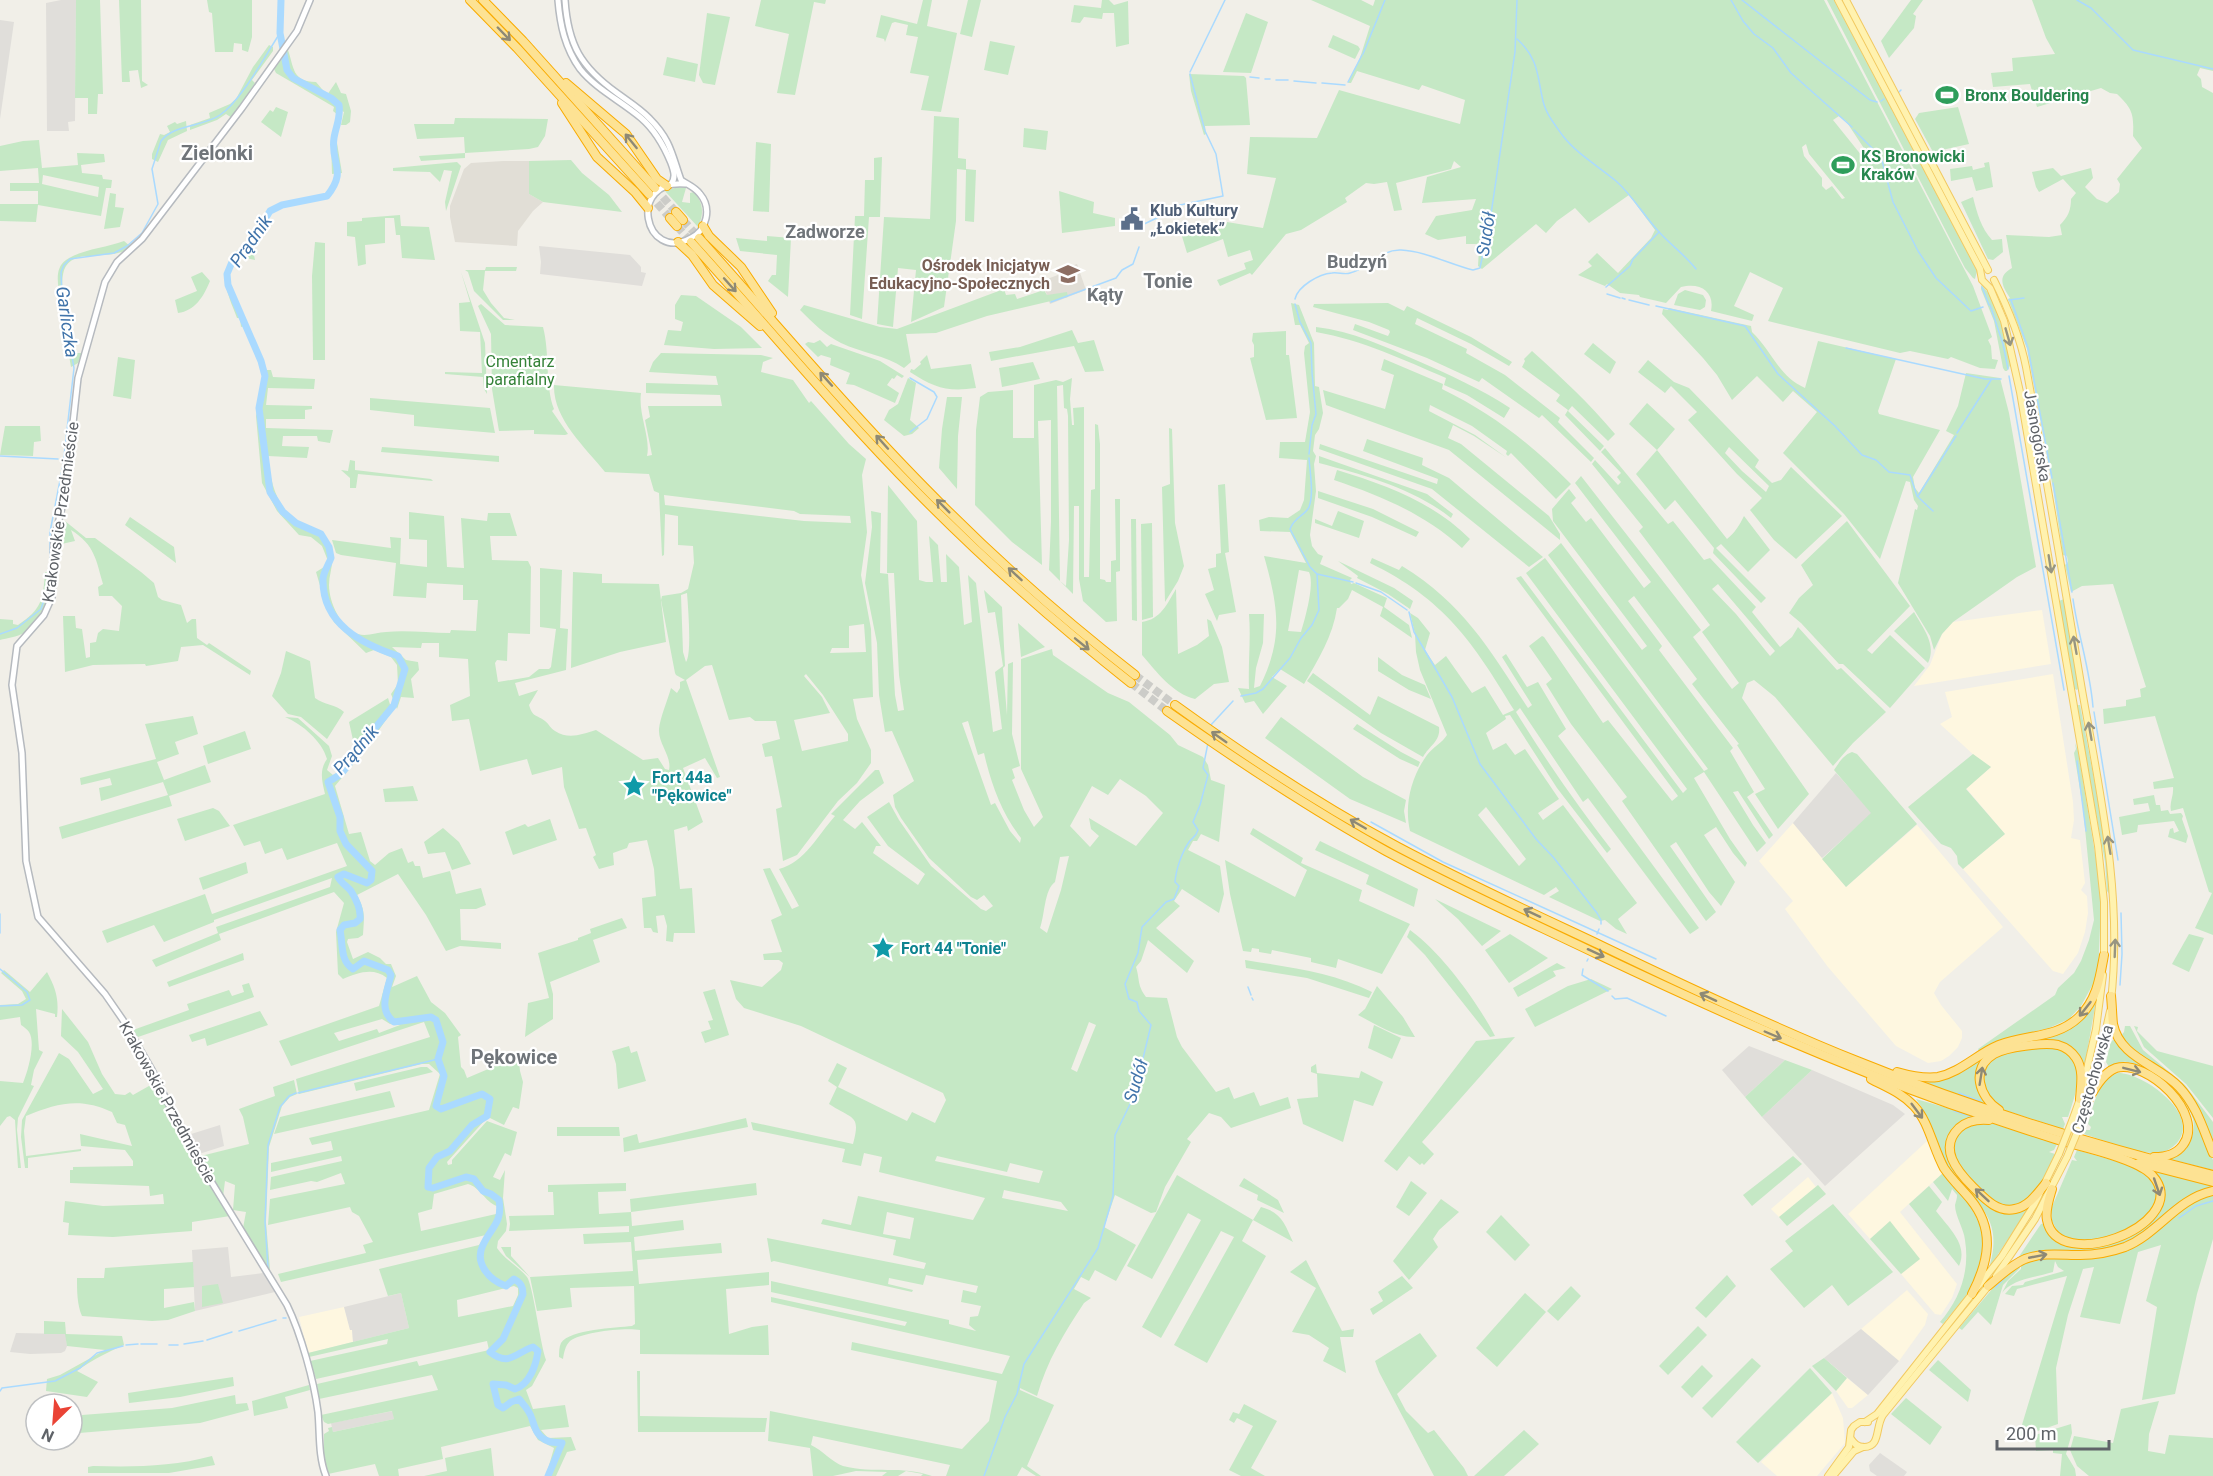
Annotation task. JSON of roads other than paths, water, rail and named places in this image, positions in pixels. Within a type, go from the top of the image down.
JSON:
[{"type":"highway","points":[[470,0],[652,191],[538,57],[483,0]]},
{"type":"highway","points":[[538,57],[626,134],[657,179],[669,185]]},
{"type":"highway","points":[[546,80],[597,157],[631,188],[648,208]]},
{"type":"highway","points":[[673,215],[680,223]]},
{"type":"highway","points":[[703,226],[709,236],[745,273],[788,337]]},
{"type":"highway","points":[[691,242],[856,427],[898,466],[951,514],[1027,586],[1133,679],[1065,630],[973,547],[898,466],[863,421],[699,238]]},
{"type":"highway","points":[[678,242],[692,255],[720,292],[789,351]]},
{"type":"highway","points":[[1175,705],[1318,812],[1440,878],[1731,1017],[1854,1065],[2111,1155],[2142,1168],[2154,1178],[2160,1188],[2160,1197],[2157,1209],[2151,1217],[2136,1228],[2101,1242],[2076,1244],[2063,1241],[2053,1233],[2047,1221],[2049,1186]]},
{"type":"highway","points":[[1167,711],[1252,764]]},
{"type":"highway","points":[[1854,1065],[1909,1076],[1936,1077],[1957,1070],[2001,1044],[2060,1030],[2077,1019],[2091,1002],[2099,982],[2104,954]]},
{"type":"highway","points":[[2111,996],[2113,1024],[2123,1045],[2180,1088],[2197,1112],[2213,1153]]},
{"type":"highway","points":[[2013,1121],[1990,1104],[1984,1097],[1979,1084],[1983,1066],[1990,1057],[2003,1051],[2048,1044],[2067,1049],[2077,1059],[2081,1070],[2080,1099]]},
{"type":"highway","points":[[1854,1065],[1913,1105],[1922,1117],[1946,1170],[1982,1216],[1988,1240],[1987,1252],[1983,1270],[1972,1294]]},
{"type":"highway","points":[[2089,1099],[2106,1074],[2116,1068],[2126,1067],[2138,1070],[2156,1081],[2180,1105],[2190,1125],[2188,1135],[2180,1149],[2173,1154],[2161,1156],[2128,1153]]},
{"type":"highway","points":[[2049,1186],[2026,1205],[2014,1210],[2005,1210],[1987,1201],[1954,1166],[1950,1154],[1951,1142],[1956,1132],[1964,1124],[1974,1120],[2013,1121],[2213,1175]]},
{"type":"highway","points":[[2111,1155],[2213,1182]]},
{"type":"highway","points":[[1988,1286],[2014,1265],[2031,1257],[2046,1254],[2090,1255],[2122,1248],[2147,1235],[2187,1200],[2213,1191]]},
{"type":"main road","name":"Krakowskie Przedmieście","points":[[310,0],[302,21],[278,58],[182,188],[142,239],[117,262],[105,282],[78,378],[65,495],[54,540],[51,599],[44,615],[17,646],[12,689],[22,753],[27,866],[36,913],[105,994],[136,1040],[187,1142],[287,1305],[316,1400],[322,1462],[326,1476]]},
{"type":"main road","points":[[558,0],[562,30],[568,40],[590,71],[644,113],[660,131],[673,152],[681,180],[699,192],[704,200],[707,211],[703,226],[692,238],[678,242],[666,241],[655,234],[649,223],[648,208],[655,194],[675,179],[673,169],[655,133],[640,117],[586,75],[572,56],[568,40],[569,29],[565,0]]},
{"type":"main road","points":[[1838,0],[1985,272]]},
{"type":"main road","points":[[1846,0],[1985,272]]},
{"type":"main road","points":[[669,185],[686,184]]},
{"type":"main road","name":"Jasnogórska","points":[[2055,598],[2011,347],[1999,308],[1987,283],[1982,280],[1985,272],[1994,274],[1994,280],[2005,300],[2023,352],[2066,596]]},
{"type":"main road","points":[[1987,283],[1994,280]]},
{"type":"main road","points":[[2036,483],[2047,481]]},
{"type":"main road","name":"Częstochowska","points":[[1865,1422],[1877,1414],[1972,1294],[2049,1186],[2067,1157],[2081,1123],[2103,1046],[2111,996],[2115,917],[2110,854],[2066,596]]},
{"type":"main road","name":"Częstochowska","points":[[1877,1430],[1885,1411],[1988,1286],[2027,1232],[2049,1186],[2080,1099],[2096,1029],[2104,954],[2101,865],[2055,598]]},
{"type":"main road","points":[[1828,1476],[1849,1447],[1851,1430],[1854,1426],[1870,1422],[1877,1430],[1874,1443],[1854,1451],[1833,1476]]},
{"type":"main road","points":[[1851,1439],[1863,1447]]},
{"type":"waterway","name":"Prądnik","points":[[281,0],[280,33],[287,70],[293,78],[331,98],[339,105],[339,118],[333,147],[337,167],[336,180],[327,196],[282,205],[270,211],[248,247],[232,262],[227,274],[228,285],[261,361],[265,376],[259,408],[270,492],[283,512],[296,523],[321,534],[329,547],[331,558],[323,577],[324,595],[337,620],[358,638],[398,656],[405,669],[394,705],[357,750],[341,774],[328,782],[340,817],[340,831],[346,844],[372,871],[371,880],[367,883],[344,874],[338,877],[353,894],[360,916],[355,923],[344,925],[340,930],[343,952],[346,962],[353,969],[364,961],[388,970],[391,975],[385,1006],[386,1012],[394,1022],[431,1017],[436,1020],[443,1042],[438,1059],[444,1076],[436,1106],[441,1109],[482,1094],[490,1099],[487,1116],[472,1125],[450,1151],[437,1157],[429,1168],[428,1187],[433,1188],[466,1177],[474,1179],[483,1191],[499,1200],[498,1220],[483,1245],[480,1258],[485,1270],[494,1280],[506,1286],[514,1279],[521,1285],[523,1294],[503,1339],[490,1352],[507,1359],[533,1347],[538,1351],[531,1373],[520,1387],[515,1389],[506,1385],[493,1384],[498,1405],[503,1408],[519,1399],[531,1416],[539,1435],[550,1442],[562,1443],[548,1476]]},
{"type":"waterway","points":[[1190,72],[1225,0]]},
{"type":"waterway","points":[[1363,54],[1385,0]]},
{"type":"waterway","name":"Sudół","points":[[1295,299],[1300,290],[1315,278],[1334,273],[1348,274],[1394,251],[1419,253],[1473,270],[1480,268],[1491,214],[1515,52],[1517,0]]},
{"type":"waterway","points":[[1731,0],[1743,21],[1754,34],[1773,48],[1791,73],[1852,127]]},
{"type":"waterway","points":[[1742,0],[1870,100],[1877,102]]},
{"type":"waterway","points":[[2077,0],[2091,8],[2133,50],[2213,69]]},
{"type":"waterway","name":"Garliczka","points":[[0,634],[17,628],[41,609],[47,591],[50,532],[63,465],[74,368],[62,297],[61,272],[64,265],[70,259],[114,253],[127,246],[142,233],[158,204],[152,169],[161,141],[173,131],[213,119],[228,108],[244,89],[280,33]]},
{"type":"waterway","points":[[1517,39],[1530,53],[1538,75],[1544,106],[1563,136],[1581,154],[1622,187],[1660,233],[1696,269]]},
{"type":"waterway","points":[[1348,82],[1362,55]]},
{"type":"waterway","points":[[1180,205],[1223,196],[1216,154],[1205,131],[1190,74]]},
{"type":"waterway","points":[[1250,77],[1259,78]]},
{"type":"waterway","points":[[1265,79],[1270,79]]},
{"type":"waterway","points":[[1276,80],[1288,80]]},
{"type":"waterway","points":[[1294,81],[1316,83]]},
{"type":"waterway","points":[[1322,83],[1345,85]]},
{"type":"waterway","points":[[1854,130],[1881,157],[1893,202],[1918,251],[1936,278],[1971,311],[1983,307]]},
{"type":"waterway","points":[[1142,225],[1161,216]]},
{"type":"waterway","points":[[1606,287],[1630,266],[1633,259],[1659,232]]},
{"type":"waterway","points":[[1051,302],[1116,278],[1122,270],[1133,264],[1139,247]]},
{"type":"waterway","points":[[1982,287],[1989,305]]},
{"type":"waterway","points":[[1607,294],[1620,298]]},
{"type":"waterway","points":[[2009,300],[2024,298]]},
{"type":"waterway","points":[[1629,300],[1649,305]]},
{"type":"waterway","points":[[2011,300],[2028,348],[2052,478]]},
{"type":"waterway","name":"Sudół","points":[[1295,304],[1300,322],[1311,343],[1316,414],[1312,425],[1309,454]]},
{"type":"waterway","points":[[1990,305],[2003,344],[2008,369]]},
{"type":"waterway","points":[[1656,306],[1745,326],[1778,374],[1835,426],[1862,455],[1876,460],[1889,472],[1910,475],[1917,496],[1933,511]]},
{"type":"waterway","points":[[1846,348],[1985,379],[2001,379]]},
{"type":"waterway","points":[[2009,376],[2064,690]]},
{"type":"waterway","points":[[910,378],[934,392],[937,397],[927,419],[910,432]]},
{"type":"waterway","points":[[1957,433],[1991,380]]},
{"type":"waterway","points":[[1918,496],[1956,436]]},
{"type":"waterway","points":[[0,456],[58,459]]},
{"type":"waterway","name":"Sudół","points":[[1241,696],[1263,689],[1290,658],[1319,610],[1317,574],[1310,567],[1290,529],[1309,507],[1311,496],[1309,458]]},
{"type":"waterway","points":[[2053,483],[2072,592]]},
{"type":"waterway","points":[[1317,574],[1353,582]]},
{"type":"waterway","points":[[1356,583],[1381,592],[1407,610]]},
{"type":"waterway","points":[[2073,599],[2093,707]]},
{"type":"waterway","points":[[1409,612],[1414,632],[1452,697],[1480,764],[1536,839],[1554,858],[1597,913],[1601,924]]},
{"type":"waterway","name":"Sudół","points":[[1209,727],[1233,701]]},
{"type":"waterway","points":[[2094,712],[2118,860]]},
{"type":"waterway","name":"Sudół","points":[[984,1476],[1005,1417],[1017,1394],[1024,1364],[1098,1248],[1113,1196],[1115,1135],[1134,1096],[1151,1025],[1139,1011],[1137,1002],[1129,999],[1125,984],[1138,953],[1142,927],[1166,902],[1174,899],[1179,886],[1175,882],[1180,861],[1186,846],[1198,830],[1193,822],[1208,775],[1203,768],[1208,743]]},
{"type":"waterway","points":[[2077,761],[2086,831]]},
{"type":"waterway","points":[[1371,822],[1443,862],[1656,959]]},
{"type":"waterway","points":[[2120,985],[2121,913]]},
{"type":"waterway","name":"Garliczka","points":[[0,914],[0,933]]},
{"type":"waterway","points":[[1597,934],[1599,929]]},
{"type":"waterway","name":"Garliczka","points":[[0,969],[27,992],[30,1000],[22,1005],[0,1006]]},
{"type":"waterway","points":[[1583,969],[1582,975],[1608,991]]},
{"type":"waterway","points":[[1248,987],[1251,995]]},
{"type":"waterway","points":[[1612,996],[1615,999],[1627,998],[1666,1016]]},
{"type":"waterway","points":[[298,1093],[438,1059]]},
{"type":"waterway","points":[[268,1268],[265,1222],[268,1145],[280,1107],[289,1096],[296,1093]]},
{"type":"waterway","points":[[1959,1093],[1979,1101],[1981,1099]]},
{"type":"waterway","points":[[1954,1111],[1970,1116],[1970,1119]]},
{"type":"waterway","points":[[2141,1229],[2160,1211],[2164,1200],[2164,1187]]},
{"type":"waterway","points":[[2179,1218],[2196,1206],[2213,1201]]},
{"type":"waterway","points":[[2045,1226],[2052,1237],[2063,1244],[2089,1247]]},
{"type":"waterway","points":[[1996,1287],[2010,1272]]},
{"type":"waterway","points":[[239,1331],[276,1320]]},
{"type":"waterway","points":[[207,1340],[232,1332]]},
{"type":"waterway","points":[[184,1344],[203,1341]]},
{"type":"waterway","points":[[126,1345],[138,1344]]},
{"type":"waterway","points":[[141,1344],[157,1344]]},
{"type":"waterway","points":[[169,1345],[178,1345]]},
{"type":"waterway","points":[[0,1391],[2,1388],[55,1381],[80,1368],[97,1353],[123,1346]]},
{"type":"tunnel","points":[[655,188],[676,212]]},
{"type":"tunnel","points":[[649,194],[670,218]]},
{"type":"tunnel","points":[[683,220],[699,238]]},
{"type":"tunnel","points":[[677,226],[691,242]]},
{"type":"tunnel","points":[[1135,675],[1175,705]]},
{"type":"tunnel","points":[[1131,683],[1167,711]]},
{"type":"place","name":"Bronx Bouldering","points":[[1947,95]]},
{"type":"place","name":"KS Bronowicki Kraków","points":[[1843,165]]},
{"type":"place","name":"Klub Kultury „Łokietek”","points":[[1132,219]]},
{"type":"place","name":"Ośrodek Inicjatyw Edukacyjno-Społecznych","points":[[1068,274]]},
{"type":"place","name":"Fort 44a \"Pękowice\"","points":[[634,786]]},
{"type":"place","name":"Fort 44 \"Tonie\"","points":[[883,948]]},
{"type":"district","name":"Zielonki","points":[[217,153]]},
{"type":"district","name":"Zadworze","points":[[825,232]]},
{"type":"district","name":"Budzyń","points":[[1357,262]]},
{"type":"district","name":"Tonie","points":[[1168,281]]},
{"type":"district","name":"Kąty","points":[[1105,295]]},
{"type":"district","name":"Pękowice","points":[[514,1057]]},
{"type":"park label","name":"Cmentarz parafialny","points":[[520,370]]}]
